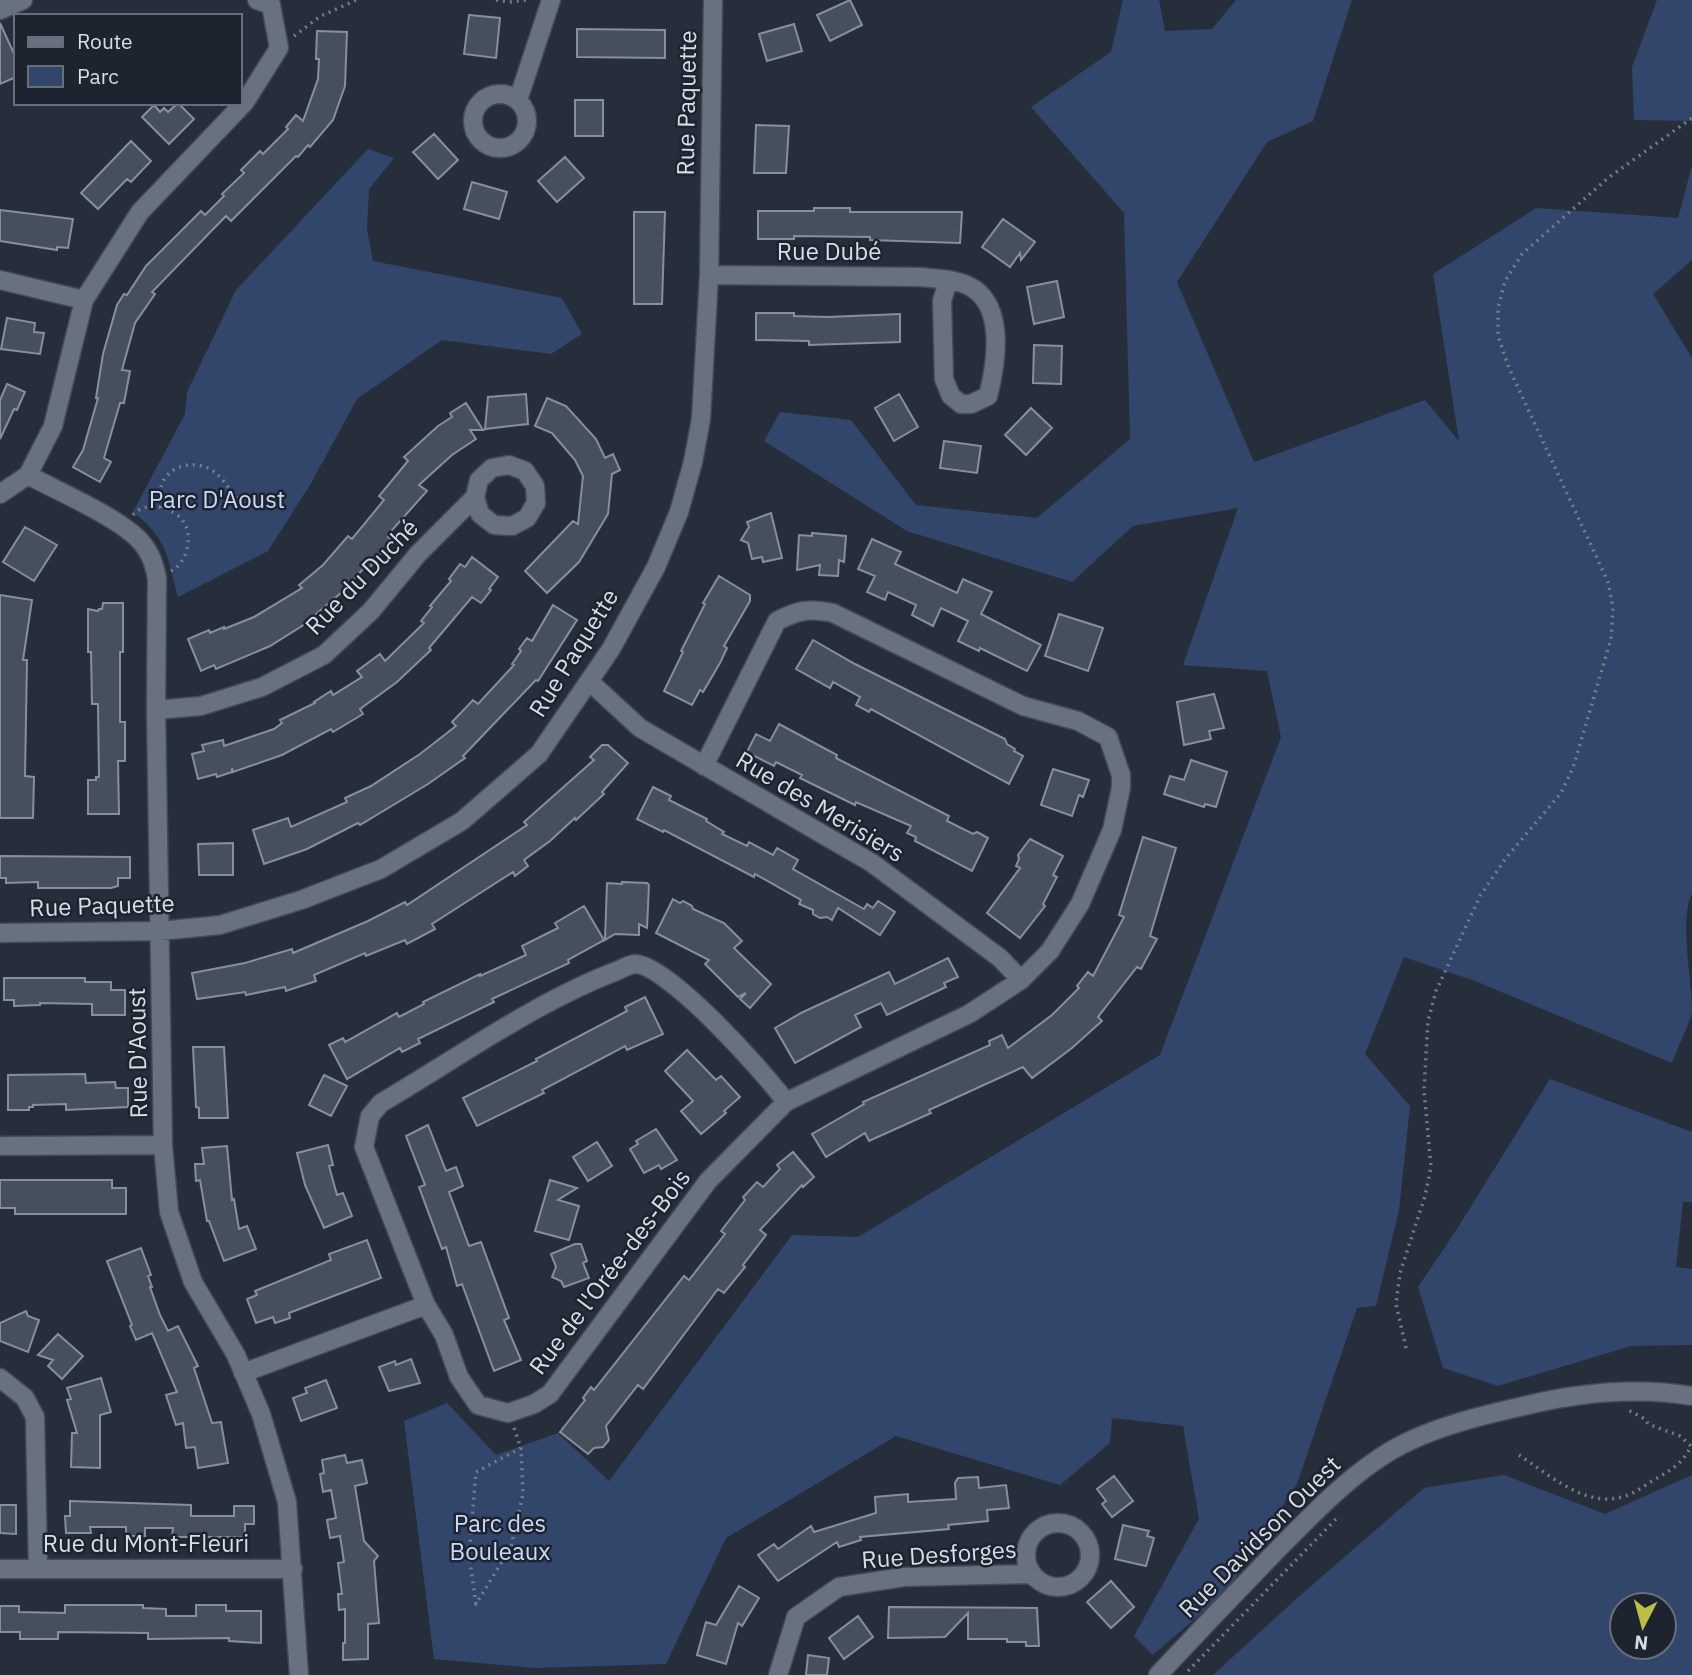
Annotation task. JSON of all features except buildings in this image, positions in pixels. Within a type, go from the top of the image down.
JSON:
[{"type":"street","points":[[0,10],[23,0]]},
{"type":"street","points":[[0,494],[28,475],[53,426],[83,300],[140,212],[245,102],[279,48],[271,5],[257,0]]},
{"type":"street","points":[[519,100],[551,0]]},
{"type":"street","name":"Rue Paquette","points":[[0,933],[160,931],[220,925],[301,900],[381,869],[462,821],[539,754],[611,649],[656,567],[679,512],[693,462],[701,419],[709,275],[713,0]]},
{"type":"street","name":"Rue Dubé","points":[[709,275],[921,277],[948,281],[973,288],[986,301],[993,314],[993,376],[988,396],[971,404],[961,404],[951,396],[944,379],[942,301],[948,281]]},
{"type":"street","points":[[0,280],[83,300]]},
{"type":"street","name":"Rue D'Aoust","points":[[28,475],[124,527],[142,542],[153,559],[157,578],[156,710],[163,1146],[169,1212],[193,1282],[236,1355],[261,1414],[287,1502],[299,1675]]},
{"type":"street","name":"Rue du Duché","points":[[156,710],[201,706],[262,687],[324,654],[371,611],[418,554],[475,497]]},
{"type":"street","name":"Rue de l'Orée-des-Bois","points":[[508,1413],[534,1404],[551,1394],[708,1181],[786,1102],[969,1014],[1021,980],[1050,951],[1080,904],[1112,830],[1121,788],[1121,775],[1108,737],[1078,721],[1023,706],[833,613],[814,609],[798,611],[777,621],[704,766]]},
{"type":"street","name":"Rue des Merisiers","points":[[590,682],[640,728],[872,863],[1000,958],[1021,980]]},
{"type":"street","points":[[508,1413],[478,1405],[459,1377],[443,1335],[426,1305],[364,1147],[370,1116],[381,1103],[579,986],[633,964],[649,967],[693,1000],[772,1082],[786,1102]]},
{"type":"street","points":[[0,1146],[163,1146]]},
{"type":"street","points":[[243,1373],[426,1305]]},
{"type":"street","points":[[0,1378],[25,1398],[35,1417],[38,1569]]},
{"type":"street","name":"Rue Davidson Ouest","points":[[1158,1675],[1328,1499],[1392,1450],[1416,1438],[1517,1407],[1561,1397],[1623,1391],[1692,1396]]},
{"type":"street","name":"Rue du Mont-Fleuri","points":[[0,1569],[293,1569]]},
{"type":"street","name":"Rue Desforges","points":[[778,1675],[796,1617],[839,1587],[904,1577],[1031,1574]]},
{"type":"path","points":[[279,48],[319,17],[356,0]]},
{"type":"path","points":[[496,0],[526,0]]},
{"type":"path","points":[[1406,1348],[1396,1304],[1400,1273],[1425,1196],[1431,1167],[1424,1059],[1428,1021],[1436,991],[1480,896],[1506,858],[1561,793],[1573,768],[1611,639],[1613,607],[1608,582],[1509,368],[1498,335],[1498,308],[1505,281],[1522,254],[1608,178],[1692,118]]},
{"type":"path","points":[[162,508],[160,491],[164,479],[182,465],[192,464],[213,470],[237,498]]},
{"type":"path","points":[[124,527],[137,511],[155,506],[184,521],[189,538],[185,556],[176,569],[157,578]]},
{"type":"path","points":[[1519,1455],[1587,1497],[1606,1499],[1627,1496],[1679,1465],[1691,1446],[1680,1436],[1648,1424],[1645,1419],[1628,1410],[1623,1391]]},
{"type":"path","points":[[1628,1410],[1640,1410]]},
{"type":"path","points":[[508,1413],[522,1448],[523,1493],[511,1547],[476,1604],[468,1555],[476,1472],[522,1448]]},
{"type":"path","points":[[1184,1675],[1341,1513]]},
{"type":"green space","name":"Parc des Bouleaux","points":[[1123,0],[1159,0],[1165,31],[1212,29],[1236,0],[1352,0],[1313,121],[1267,142],[1177,282],[1254,462],[1425,400],[1459,441],[1433,274],[1536,208],[1678,218],[1692,166],[1692,260],[1653,294],[1692,358],[1692,893],[1688,905],[1686,934],[1692,1012],[1672,1063],[1475,981],[1404,957],[1365,1054],[1410,1106],[1399,1210],[1376,1306],[1357,1308],[1297,1484],[1227,1591],[1153,1655],[1134,1636],[1199,1519],[1183,1426],[1112,1418],[1110,1443],[1060,1485],[896,1436],[726,1538],[666,1664],[535,1668],[434,1659],[404,1421],[447,1403],[496,1455],[558,1433],[609,1481],[792,1235],[858,1237],[1160,1055],[1281,737],[1267,671],[1183,665],[1238,508],[1133,526],[1072,582],[907,531],[764,441],[780,412],[851,420],[916,505],[1037,518],[1130,439],[1124,213],[1031,107],[1111,52]]},
{"type":"green space","points":[[1657,0],[1692,0],[1692,121],[1634,120],[1632,67]]},
{"type":"green space","name":"Parc D'Aoust","points":[[368,149],[394,158],[369,189],[367,229],[373,261],[562,298],[582,334],[551,354],[442,340],[357,399],[310,485],[268,551],[178,597],[160,540],[133,512],[185,414],[187,392],[236,290]]},
{"type":"green space","points":[[1550,1079],[1692,1132],[1692,1202],[1683,1202],[1676,1267],[1692,1269],[1692,1345],[1631,1346],[1498,1386],[1443,1368],[1418,1287]]},
{"type":"green space","points":[[1504,1475],[1605,1514],[1692,1475],[1692,1675],[1213,1675],[1424,1488]]}]
